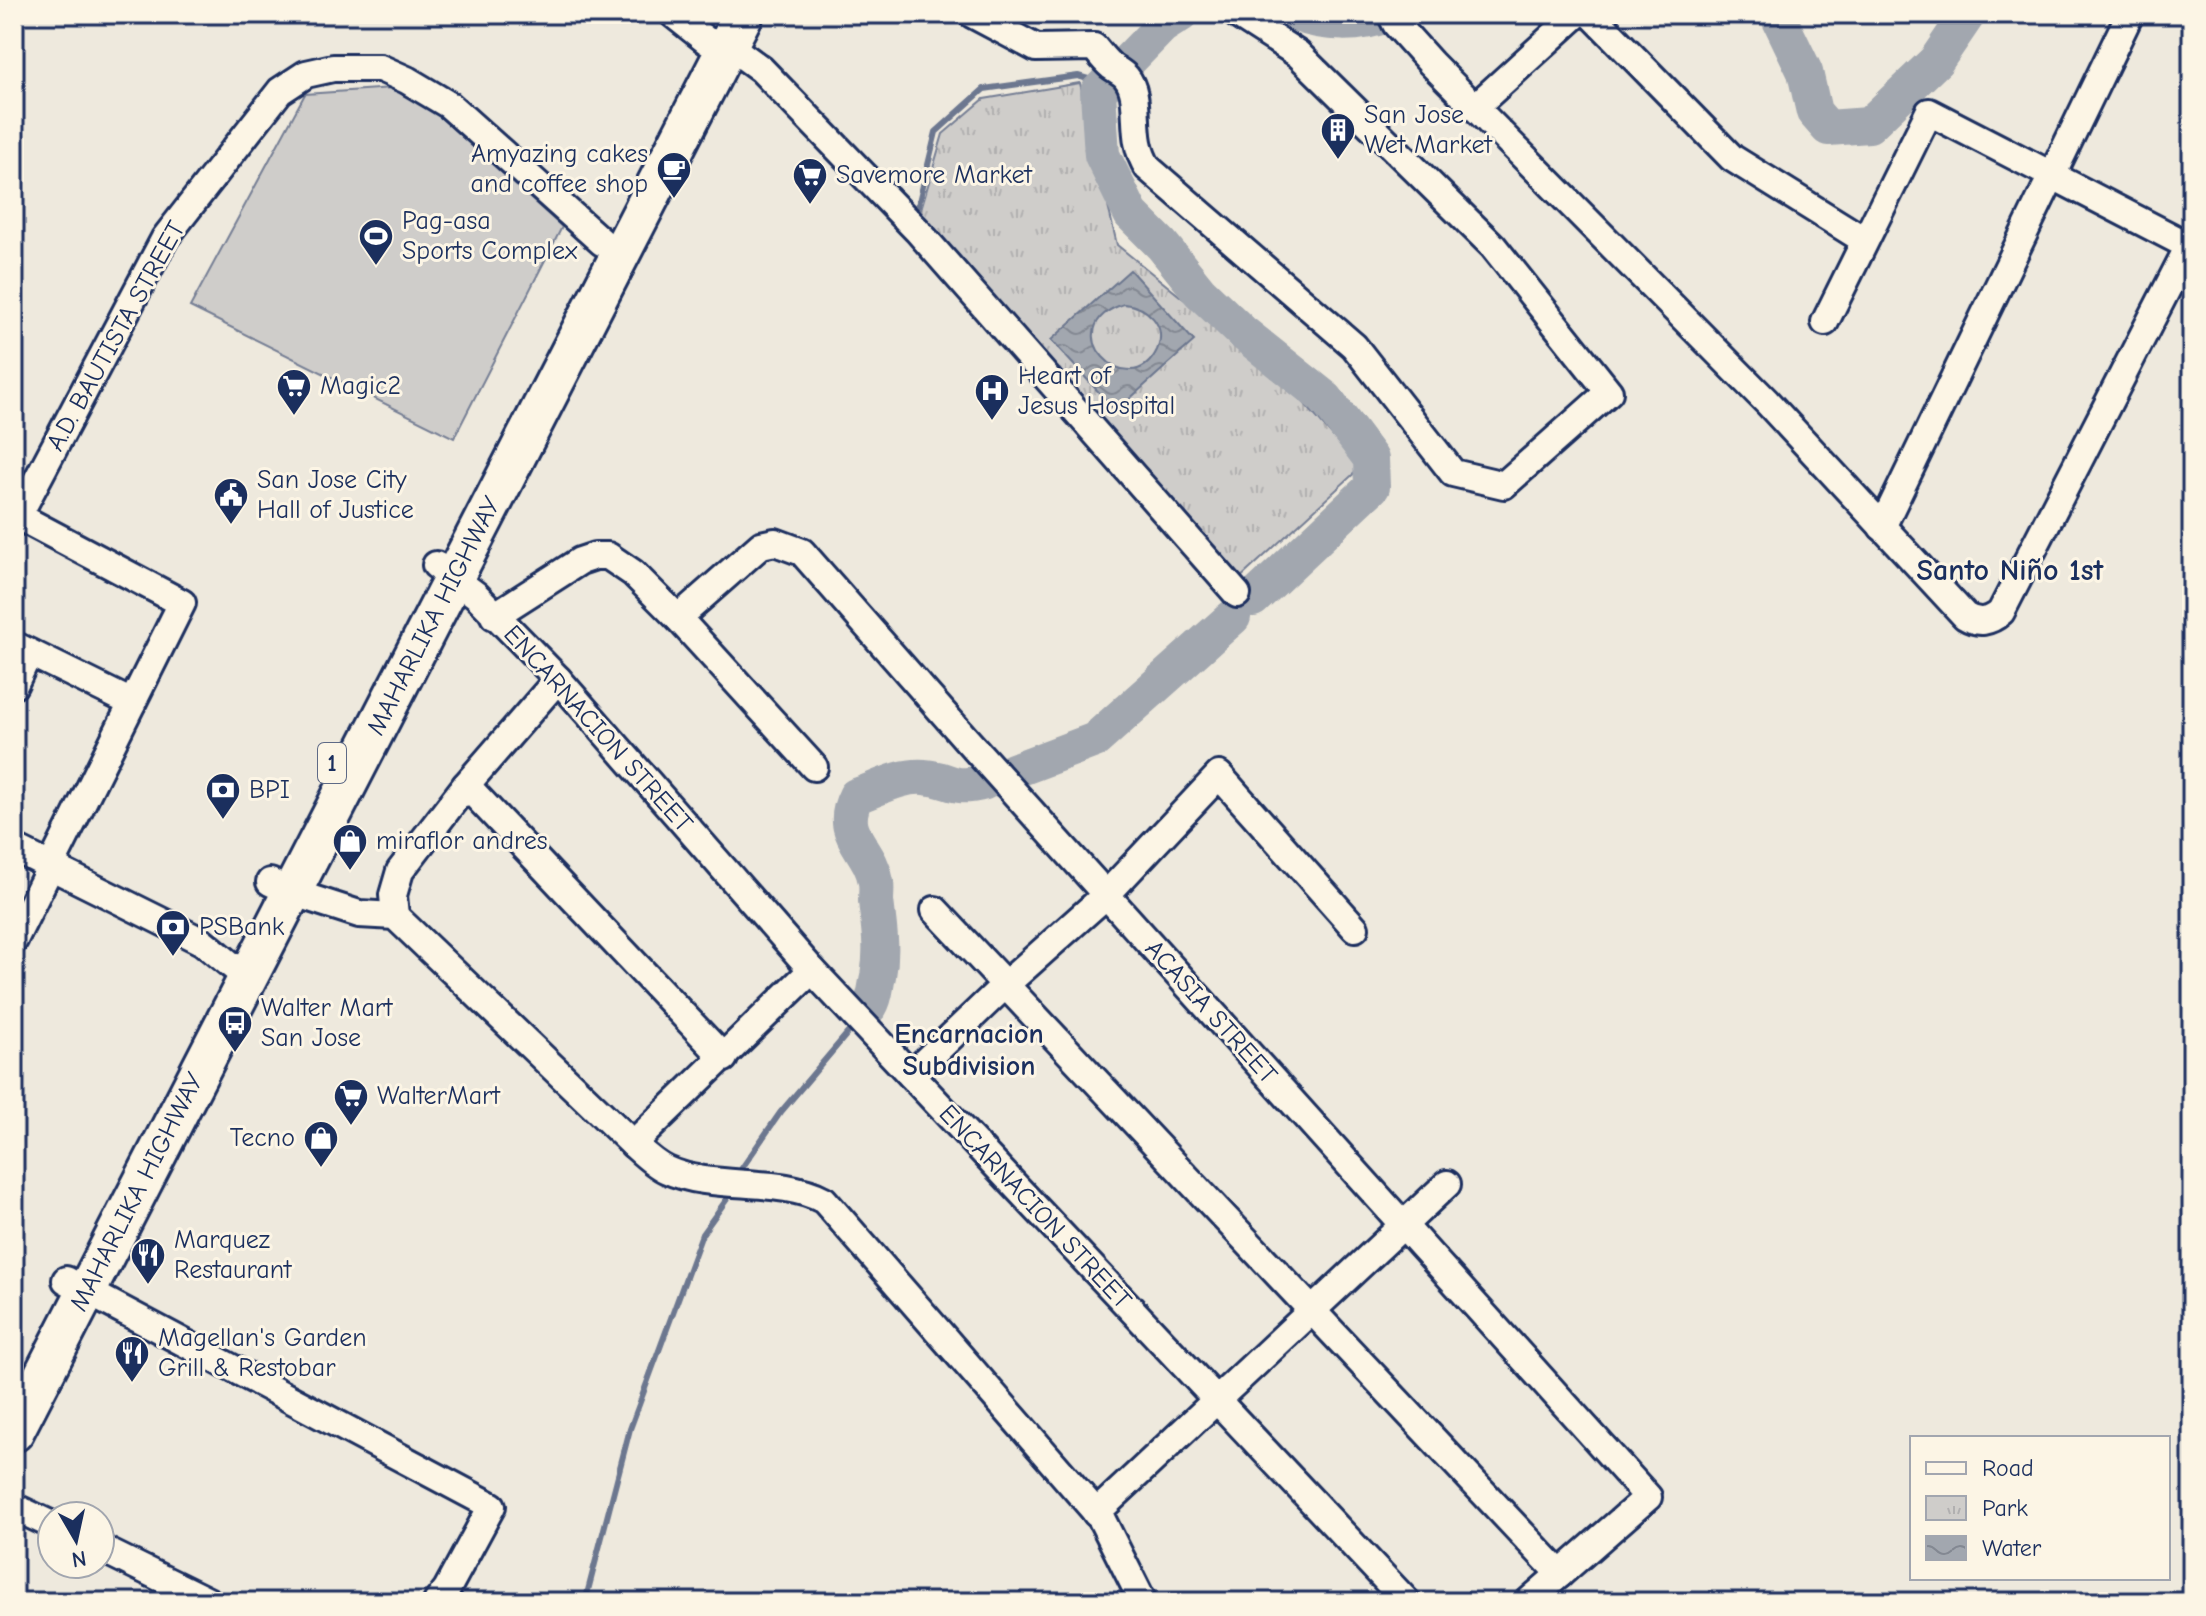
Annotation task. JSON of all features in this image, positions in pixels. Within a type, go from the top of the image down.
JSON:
[{"type":"highway","name":"MAHARLIKA HIGHWAY","points":[[445,571],[602,242],[725,28]]},
{"type":"highway","name":"MAHARLIKA HIGHWAY","points":[[14,1432],[77,1285],[725,28]]},
{"type":"highway","name":"MAHARLIKA HIGHWAY","points":[[14,1381],[77,1285]]},
{"type":"street","points":[[673,14],[725,28],[917,230],[1237,594]]},
{"type":"street","points":[[972,14],[1036,48],[1094,47],[1118,71],[1137,102],[1134,124],[1138,148],[1148,168],[1354,346],[1453,473],[1504,485],[1609,392],[1493,246],[1298,54],[1236,14]]},
{"type":"street","points":[[1475,107],[1577,14]]},
{"type":"street","points":[[1591,14],[1732,158],[1864,240]]},
{"type":"street","points":[[1882,527],[2130,14]]},
{"type":"street","points":[[1394,19],[1475,107],[1767,402],[1965,616],[1980,622],[1996,616],[2004,607],[2191,247],[1929,112],[1825,322]]},
{"type":"street","name":"A.D. BAUTISTA STREET","points":[[16,515],[165,238],[280,91],[306,74],[333,68],[380,68],[407,80],[449,105],[602,242]]},
{"type":"street","points":[[14,940],[182,603],[16,515]]},
{"type":"street","name":"ACASIA STREET","points":[[678,618],[761,545],[775,542],[802,552],[1648,1497],[1560,1574]]},
{"type":"street","points":[[494,616],[580,561],[608,556],[619,562],[678,618],[814,767]]},
{"type":"street","name":"ENCARNACION STREET","points":[[445,571],[476,595],[558,679],[812,970],[1407,1602]]},
{"type":"street","points":[[14,685],[22,649],[132,703]]},
{"type":"street","points":[[395,916],[393,895],[400,871],[466,785],[558,679]]},
{"type":"street","points":[[911,1075],[1106,895],[1219,775],[1355,928]]},
{"type":"street","points":[[466,785],[724,1058]]},
{"type":"street","points":[[14,848],[203,942],[239,970]]},
{"type":"street","points":[[280,887],[359,914],[395,916],[633,1144],[665,1169],[687,1176],[804,1193],[824,1200],[1096,1513],[1143,1602]]},
{"type":"street","points":[[935,910],[1560,1574],[1528,1602]]},
{"type":"street","points":[[633,1144],[812,970]]},
{"type":"street","points":[[1096,1513],[1447,1184]]},
{"type":"street","points":[[77,1285],[492,1506],[437,1602]]},
{"type":"street","points":[[14,1507],[36,1517]]},
{"type":"street","points":[[116,1556],[210,1602]]},
{"type":"green space","points":[[1080,83],[1117,245],[1287,383],[1360,468],[1238,580],[919,216],[943,134],[984,99]]},
{"type":"green space","name":"Pag-asa Sports Complex","points":[[407,87],[562,227],[454,438],[190,307],[305,94]]},
{"type":"water","points":[[1130,270],[1194,341],[1116,411],[1051,340]],"holes":[[[1124,304],[1153,318],[1160,341],[1145,365],[1130,370],[1115,367],[1103,357],[1095,344],[1095,329],[1103,315]]]},
{"type":"waterway","points":[[1181,14],[1162,26],[1098,92],[1102,155],[1131,214],[1162,245],[1200,292],[1242,332],[1326,399],[1371,459],[1372,487],[1253,599]]},
{"type":"waterway","points":[[1296,14],[1342,23],[1366,21],[1389,14]]},
{"type":"waterway","points":[[1777,14],[1805,72],[1814,112],[1828,128],[1869,125],[1936,61],[1968,14]]},
{"type":"waterway","points":[[916,214],[936,132],[984,89],[1078,76],[1105,84]]},
{"type":"waterway","points":[[1013,771],[1095,740],[1233,617]]},
{"type":"waterway","points":[[870,1006],[879,966],[880,938],[873,870],[852,831],[850,821],[856,796],[915,777],[934,778],[958,785],[985,782]]},
{"type":"waterway","points":[[742,1168],[780,1113],[852,1028]]},
{"type":"waterway","points":[[585,1602],[630,1429],[702,1234],[727,1199]]},
{"type":"place","name":"San Jose Wet Market","points":[[1338,161]]},
{"type":"place","name":"Amyazing cakes and coffee shop","points":[[674,200]]},
{"type":"place","name":"Savemore Market","points":[[810,206]]},
{"type":"place","name":"Pag-asa Sports Complex","points":[[376,267]]},
{"type":"place","name":"Magic2","points":[[294,417]]},
{"type":"place","name":"Heart of Jesus Hospital","points":[[992,422]]},
{"type":"place","name":"San Jose City Hall of Justice","points":[[231,526]]},
{"type":"place","name":"BPI","points":[[223,821]]},
{"type":"place","name":"miraflor andres","points":[[350,872]]},
{"type":"place","name":"PSBank","points":[[173,958]]},
{"type":"place","name":"Walter Mart San Jose","points":[[235,1054]]},
{"type":"place","name":"WalterMart","points":[[351,1127]]},
{"type":"place","name":"Tecno","points":[[321,1169]]},
{"type":"place","name":"Marquez Restaurant","points":[[148,1286]]},
{"type":"place","name":"Magellan's Garden Grill & Restobar","points":[[132,1384]]},
{"type":"district","name":"Santo Niño 1st","points":[[2010,570]]},
{"type":"district","name":"Encarnacion Subdivision","points":[[969,1050]]}]
